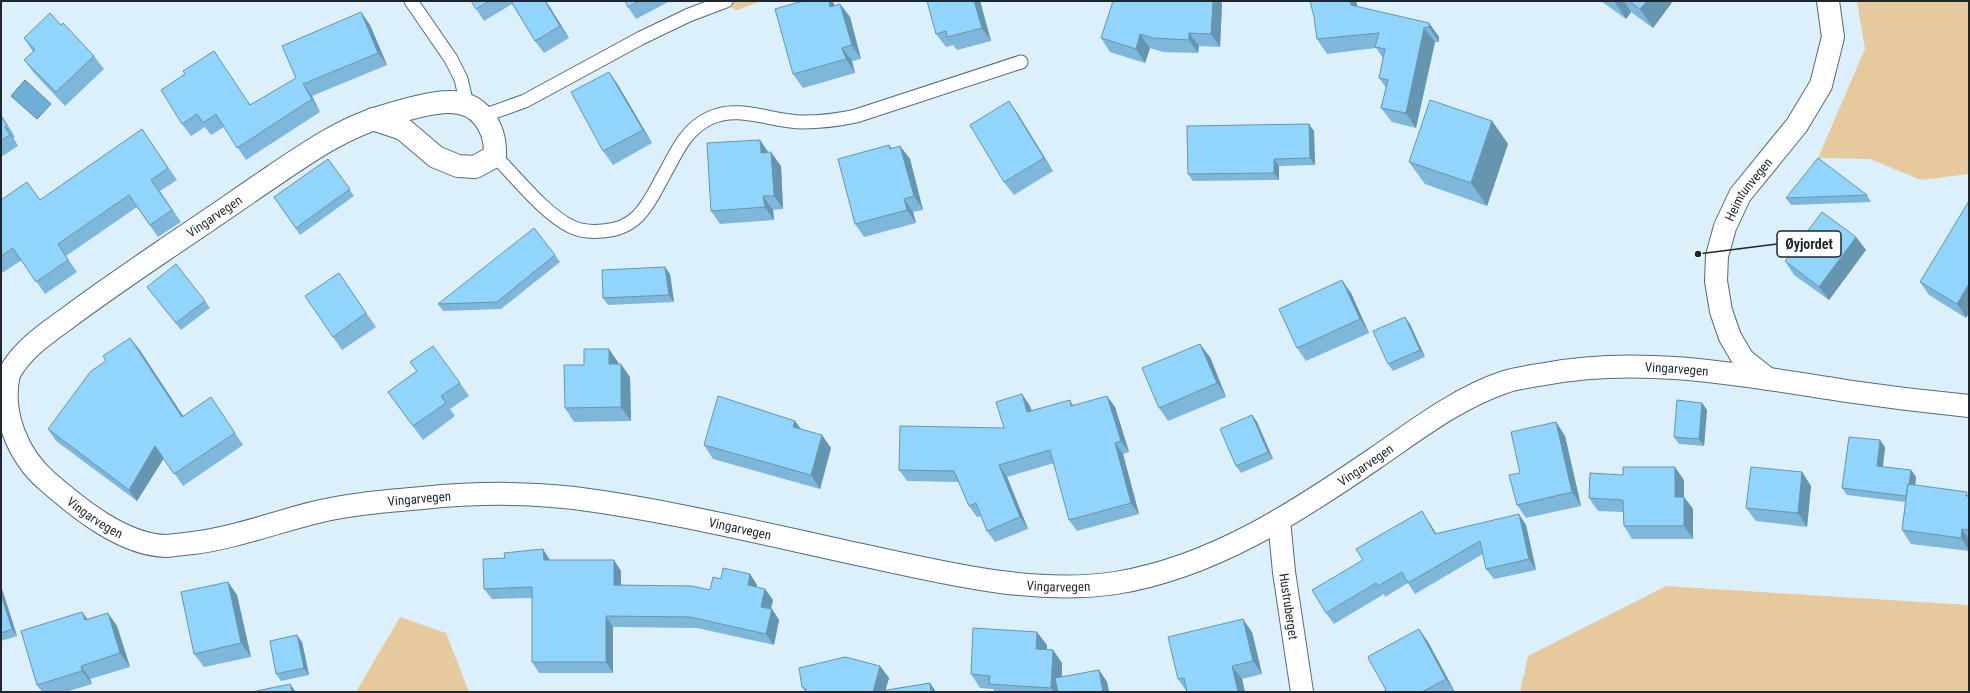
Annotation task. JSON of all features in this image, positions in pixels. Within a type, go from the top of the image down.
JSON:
[{"type":"street","name":"Heimtunvegen","points":[[1768,379],[1743,359],[1730,337],[1720,304],[1716,281],[1717,256],[1725,227],[1740,195],[1797,125],[1821,85],[1833,37],[1828,1]]},
{"type":"street","name":"Vingarvegen","points":[[475,110],[448,102],[373,119],[343,132],[299,159],[99,295],[36,341],[6,378],[3,393],[5,426],[24,459],[48,482],[91,516],[137,541],[167,546],[206,541],[318,511],[399,500],[467,494],[569,497],[677,516],[961,576],[1017,584],[1071,586],[1116,583],[1181,567],[1236,544],[1304,507],[1405,437],[1464,400],[1507,381],[1562,370],[1610,367],[1695,370],[1876,395],[1969,406]]},
{"type":"street","points":[[373,119],[403,129],[436,157],[458,166],[475,167],[495,156],[496,136],[475,110]]},
{"type":"street","name":"Hustruberget","points":[[1279,520],[1284,572],[1302,692]]},
{"type":"lane","points":[[411,1],[451,59],[475,110],[525,101],[641,38],[689,15],[726,1]]},
{"type":"lane","points":[[495,156],[554,215],[571,227],[592,232],[611,231],[628,225],[638,215],[651,198],[682,141],[694,127],[710,118],[725,113],[741,113],[801,122],[831,121],[856,116],[1021,62]]},
{"type":"shaded area","points":[[715,1],[762,1],[737,10]]},
{"type":"shaded area","points":[[1857,1],[1969,1],[1969,174],[1921,180],[1870,159],[1818,158],[1865,49]]},
{"type":"shaded area","points":[[1666,586],[1969,605],[1969,692],[1520,692],[1528,656]]},
{"type":"shaded area","points":[[400,617],[446,633],[469,692],[356,692]]},
{"type":"water","points":[[25,80],[51,104],[37,119],[11,96]]},
{"type":"building","points":[[471,1],[489,1],[476,9]]},
{"type":"building","points":[[511,1],[545,1],[560,26],[535,41]]},
{"type":"building","points":[[625,1],[639,1],[628,7]]},
{"type":"building","points":[[803,1],[829,1],[830,7],[840,4],[852,45],[842,48],[846,59],[793,74],[775,9]]},
{"type":"building","points":[[927,1],[974,1],[982,28],[947,37],[946,31],[936,34]]},
{"type":"building","points":[[1113,1],[1213,1],[1211,34],[1189,33],[1189,40],[1153,38],[1140,34],[1136,49],[1101,38]]},
{"type":"building","points":[[1310,1],[1350,1],[1351,5],[1429,23],[1429,27],[1424,28],[1406,113],[1381,108],[1388,80],[1379,78],[1385,49],[1375,47],[1379,33],[1317,39]]},
{"type":"building","points":[[1629,1],[1647,1],[1640,9]]},
{"type":"building","points":[[361,12],[378,53],[303,84],[312,99],[237,148],[216,114],[203,123],[197,114],[182,124],[161,90],[185,74],[183,71],[214,51],[250,105],[296,78],[282,46]]},
{"type":"building","points":[[50,13],[61,25],[63,23],[94,56],[56,92],[24,60],[35,50],[24,38]]},
{"type":"building","points":[[609,72],[643,130],[603,151],[571,92]]},
{"type":"building","points":[[1430,100],[1492,121],[1471,183],[1409,162]]},
{"type":"building","points":[[1009,101],[1044,158],[1004,182],[970,125]]},
{"type":"building","points":[[1,116],[7,125],[5,127],[10,135],[1,140]]},
{"type":"building","points":[[1309,124],[1310,158],[1274,159],[1274,173],[1188,174],[1187,126]]},
{"type":"building","points":[[142,129],[168,168],[151,180],[172,210],[150,225],[129,195],[58,244],[68,260],[36,282],[13,248],[1,256],[1,200],[27,182],[40,200]]},
{"type":"building","points":[[760,140],[761,153],[771,152],[774,196],[763,196],[765,207],[711,211],[707,143]]},
{"type":"building","points":[[889,145],[890,149],[900,146],[914,196],[904,199],[907,210],[855,224],[838,159]]},
{"type":"building","points":[[1818,158],[1867,195],[1786,198]]},
{"type":"building","points":[[328,159],[350,189],[296,228],[274,197]]},
{"type":"building","points":[[1969,201],[1969,284],[1957,304],[1920,282]]},
{"type":"building","points":[[1822,212],[1856,237],[1819,287],[1785,261]]},
{"type":"building","points":[[534,228],[555,255],[497,302],[438,304]]},
{"type":"building","points":[[176,264],[205,301],[176,323],[147,287]]},
{"type":"building","points":[[665,267],[669,295],[603,298],[602,270]]},
{"type":"building","points":[[339,273],[366,313],[333,337],[305,296]]},
{"type":"building","points":[[1342,280],[1360,319],[1297,348],[1279,309]]},
{"type":"building","points":[[1405,317],[1420,350],[1388,364],[1373,331]]},
{"type":"building","points":[[130,338],[182,417],[211,397],[235,433],[174,474],[155,446],[129,490],[48,429],[91,371],[106,361],[103,356]]},
{"type":"building","points":[[1200,344],[1217,383],[1159,408],[1142,368]]},
{"type":"building","points":[[433,346],[460,383],[441,396],[446,403],[413,426],[388,392],[417,371],[410,362]]},
{"type":"building","points":[[584,349],[609,349],[609,364],[621,364],[621,407],[565,408],[564,365],[584,365]]},
{"type":"building","points":[[1022,394],[1027,412],[1070,400],[1071,406],[1107,396],[1121,441],[1115,443],[1131,503],[1069,520],[1050,450],[999,465],[1020,517],[987,531],[976,503],[969,506],[954,471],[899,470],[900,426],[1004,428],[996,402]]},
{"type":"building","points":[[718,396],[795,421],[793,427],[822,435],[811,475],[704,445]]},
{"type":"building","points":[[1677,400],[1702,403],[1699,439],[1674,437]]},
{"type":"building","points":[[1252,415],[1268,452],[1236,466],[1220,429]]},
{"type":"building","points":[[1556,422],[1572,492],[1517,505],[1509,475],[1520,473],[1511,432]]},
{"type":"building","points":[[1849,437],[1880,440],[1877,466],[1911,470],[1906,496],[1842,488]]},
{"type":"building","points":[[1623,467],[1675,467],[1675,497],[1684,497],[1684,526],[1624,526],[1623,500],[1589,498],[1590,473],[1623,475]]},
{"type":"building","points":[[1751,467],[1802,472],[1798,513],[1746,508]]},
{"type":"building","points":[[1908,484],[1967,492],[1966,496],[1969,496],[1969,530],[1962,529],[1961,538],[1902,530]]},
{"type":"building","points":[[1422,511],[1435,534],[1519,514],[1529,559],[1486,569],[1480,541],[1408,583],[1402,572],[1378,586],[1376,583],[1326,613],[1312,590],[1363,560],[1356,549]]},
{"type":"building","points":[[543,549],[544,560],[614,560],[614,585],[692,586],[710,590],[713,577],[721,579],[723,568],[750,574],[748,585],[765,589],[761,607],[772,609],[766,634],[690,617],[606,616],[606,662],[532,662],[532,587],[484,589],[483,559],[505,558],[504,553]]},
{"type":"building","points":[[228,582],[241,643],[194,654],[181,592]]},
{"type":"building","points":[[1,594],[12,629],[1,633]]},
{"type":"building","points":[[82,612],[85,620],[108,613],[120,653],[81,666],[82,671],[37,685],[21,631]]},
{"type":"building","points":[[1243,619],[1253,661],[1232,666],[1238,692],[1187,692],[1184,678],[1178,679],[1168,637]]},
{"type":"building","points":[[973,628],[1037,632],[1036,649],[1053,650],[1051,688],[989,684],[990,676],[971,674]]},
{"type":"building","points":[[1419,629],[1446,679],[1422,692],[1383,692],[1386,690],[1368,658],[1369,656]]},
{"type":"building","points":[[297,635],[304,668],[276,674],[270,641]]},
{"type":"building","points":[[845,657],[880,666],[873,692],[806,692],[806,689],[802,687],[799,668]]},
{"type":"building","points":[[1099,670],[1103,692],[1058,692],[1055,678]]},
{"type":"building","points":[[930,683],[931,692],[875,692]]},
{"type":"building","points":[[290,684],[292,692],[252,692]]},
{"type":"place","name":"Øyjordet","points":[[1698,254]]}]
